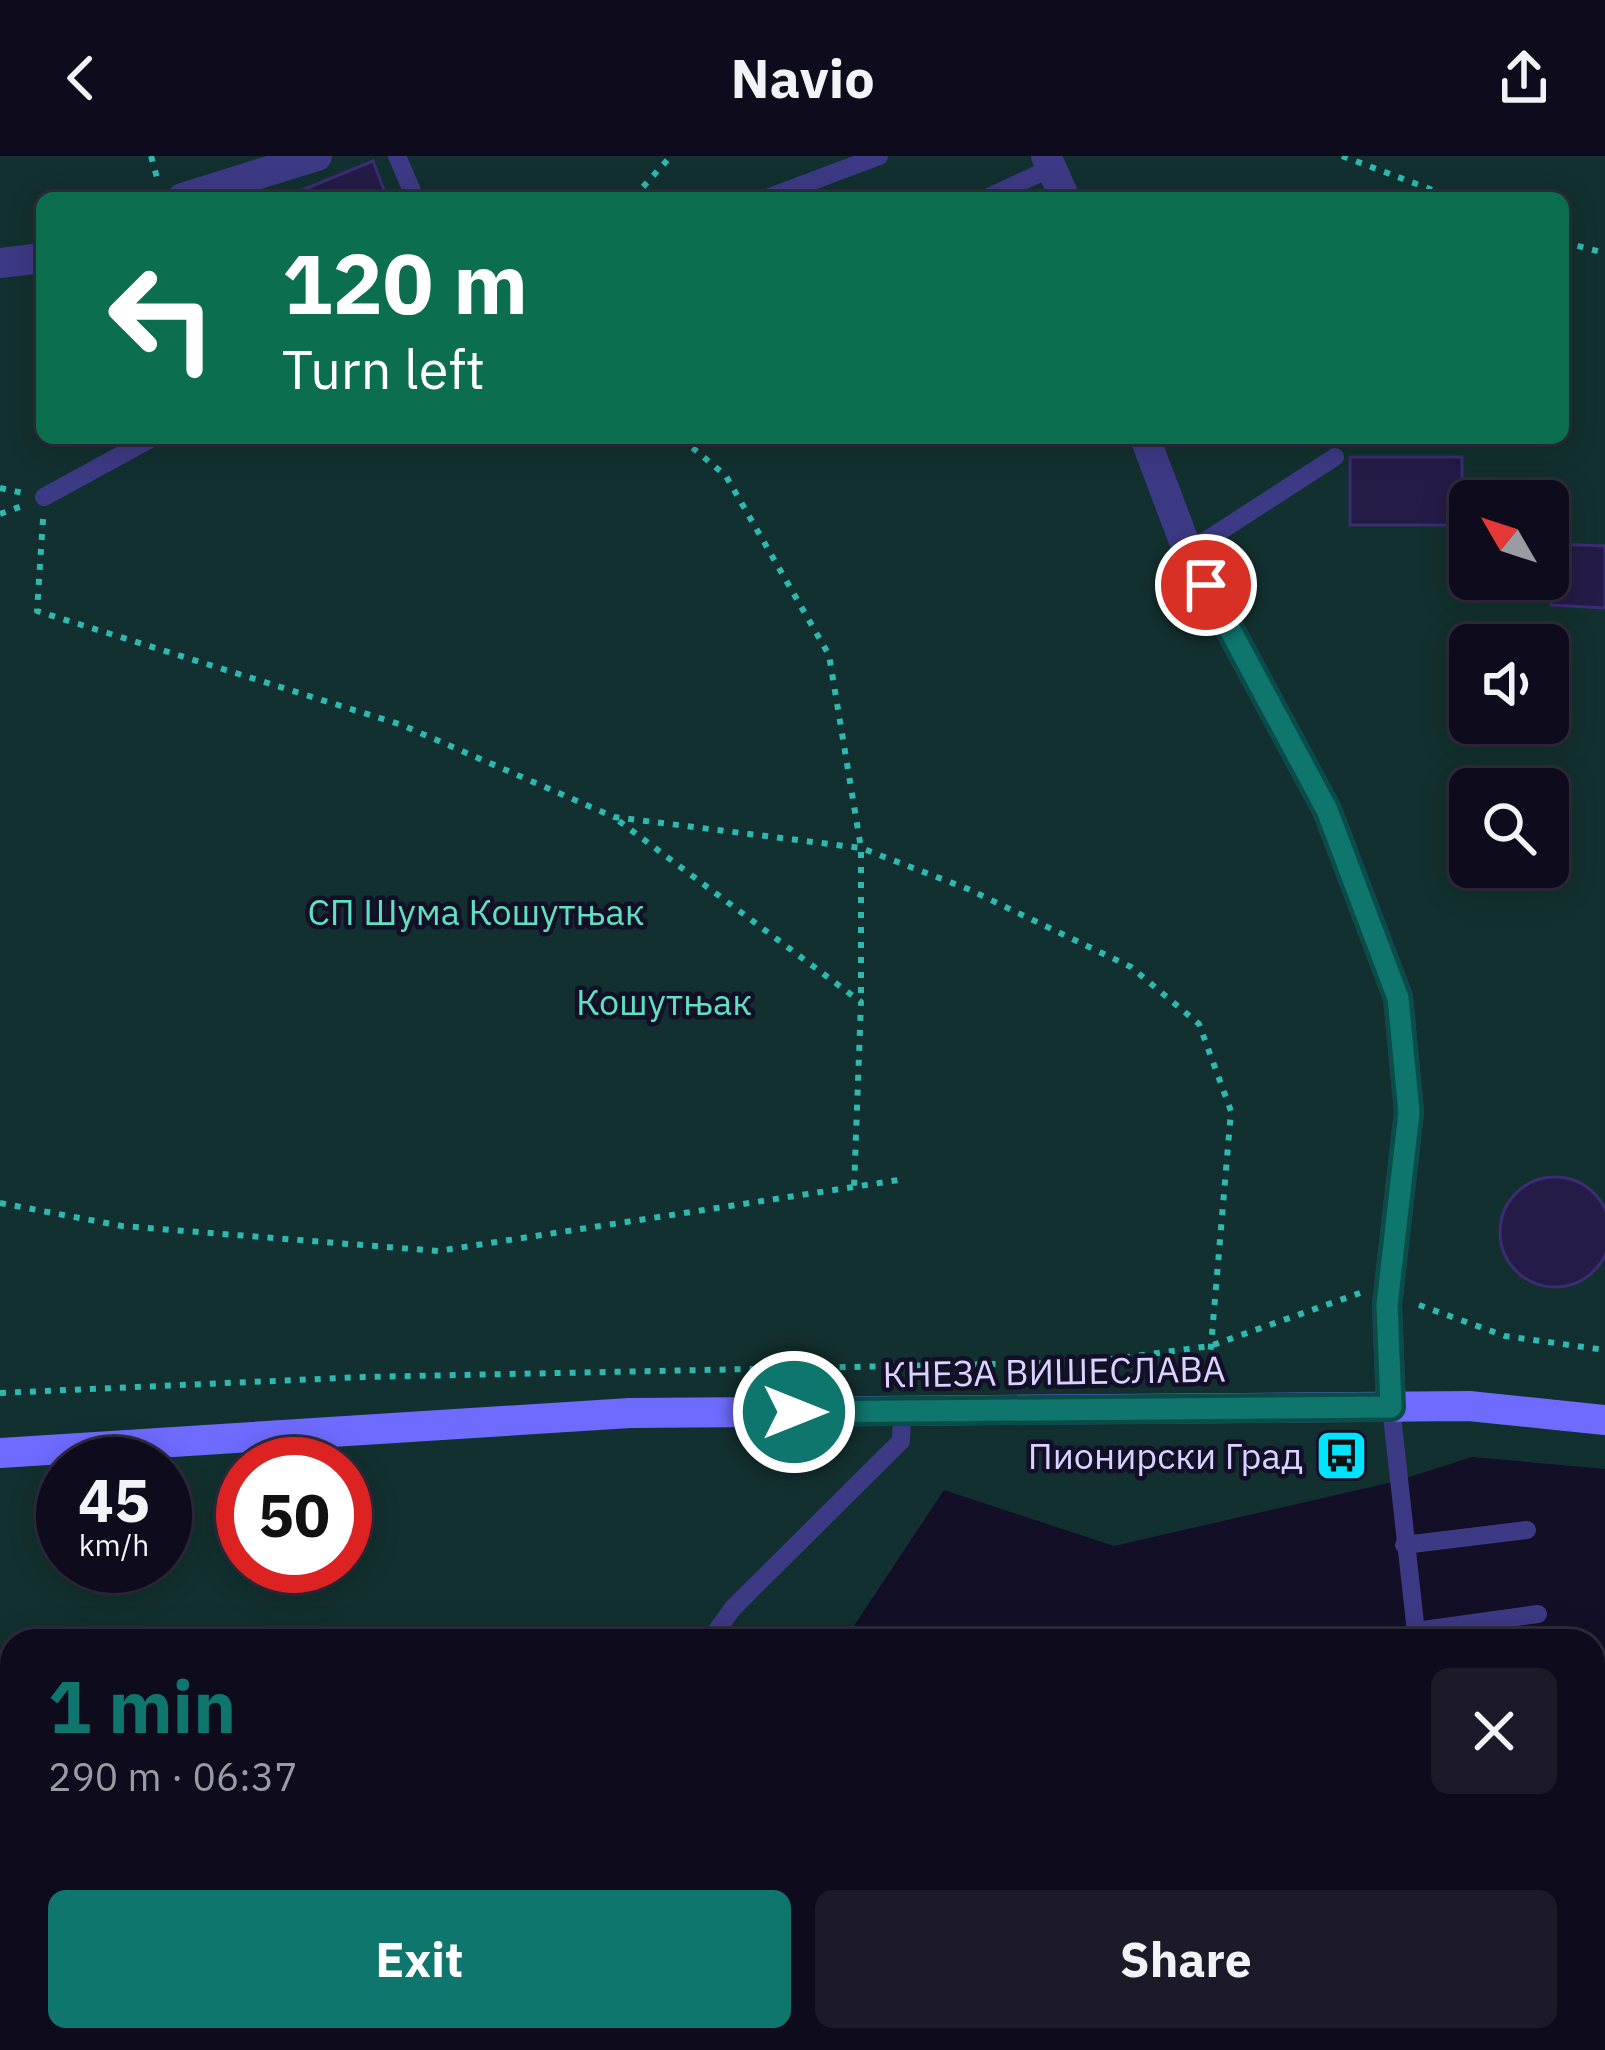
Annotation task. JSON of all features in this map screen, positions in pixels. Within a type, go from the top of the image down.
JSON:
[{"type":"main road","name":"КНЕЗА ВИШЕСЛАВА","points":[[0,1453],[630,1413],[1469,1406],[1605,1420]]},
{"type":"street","points":[[201,192],[317,156]]},
{"type":"street","points":[[1049,162],[1062,192]]},
{"type":"street","points":[[0,263],[36,259]]},
{"type":"street","points":[[1146,444],[1188,552],[1327,810],[1398,998],[1409,1112],[1387,1305],[1391,1407]]},
{"type":"lane","points":[[397,156],[412,192]]},
{"type":"lane","points":[[783,192],[879,156]]},
{"type":"lane","points":[[998,192],[1049,162]]},
{"type":"lane","points":[[44,497],[141,444]]},
{"type":"lane","points":[[1188,552],[1335,457]]},
{"type":"lane","points":[[1391,1407],[1415,1629]]},
{"type":"lane","points":[[718,1629],[746,1594],[901,1441],[902,1413]]},
{"type":"lane","points":[[1405,1545],[1526,1530]]},
{"type":"lane","points":[[1455,1629],[1538,1614]]},
{"type":"path","points":[[638,192],[671,156]]},
{"type":"path","points":[[1342,156],[1438,192]]},
{"type":"path","points":[[1569,244],[1605,253]]},
{"type":"path","points":[[688,444],[726,476],[829,655],[861,848],[854,1188]]},
{"type":"path","points":[[44,497],[37,611],[402,725],[614,818],[861,1002]]},
{"type":"path","points":[[614,818],[861,848],[968,889],[1131,967],[1198,1024],[1231,1112],[1208,1387]]},
{"type":"path","points":[[0,1203],[122,1226],[439,1251],[905,1179]]},
{"type":"path","points":[[0,1393],[364,1377],[1091,1362],[1210,1346],[1361,1292]]},
{"type":"path","points":[[1419,1305],[1505,1336],[1605,1350]]},
{"type":"green space","name":"Кошутњак","points":[[0,156],[1605,156],[1605,1469],[1472,1457],[1397,1481],[1114,1546],[944,1490],[852,1629],[0,1629]]},
{"type":"building","points":[[373,161],[385,192],[298,192]]},
{"type":"building","points":[[1350,457],[1462,457],[1462,480],[1449,480],[1449,525],[1350,525]]},
{"type":"building","points":[[1569,545],[1605,546],[1605,608],[1551,605],[1551,600],[1569,600]]},
{"type":"building","points":[[1544,1178],[1566,1178],[1586,1186],[1606,1211],[1606,1253],[1586,1278],[1566,1286],[1544,1286],[1524,1278],[1509,1263],[1501,1243],[1501,1221],[1509,1201],[1524,1186]]},
{"type":"place","name":"Пионирски Град","points":[[1342,1455]]},
{"type":"route","points":[[794,1412],[1391,1407],[1387,1305],[1409,1112],[1398,998],[1327,810],[1206,585]]},
{"type":"park label","name":"СП Шума Кошутњак","points":[[476,911]]}]
